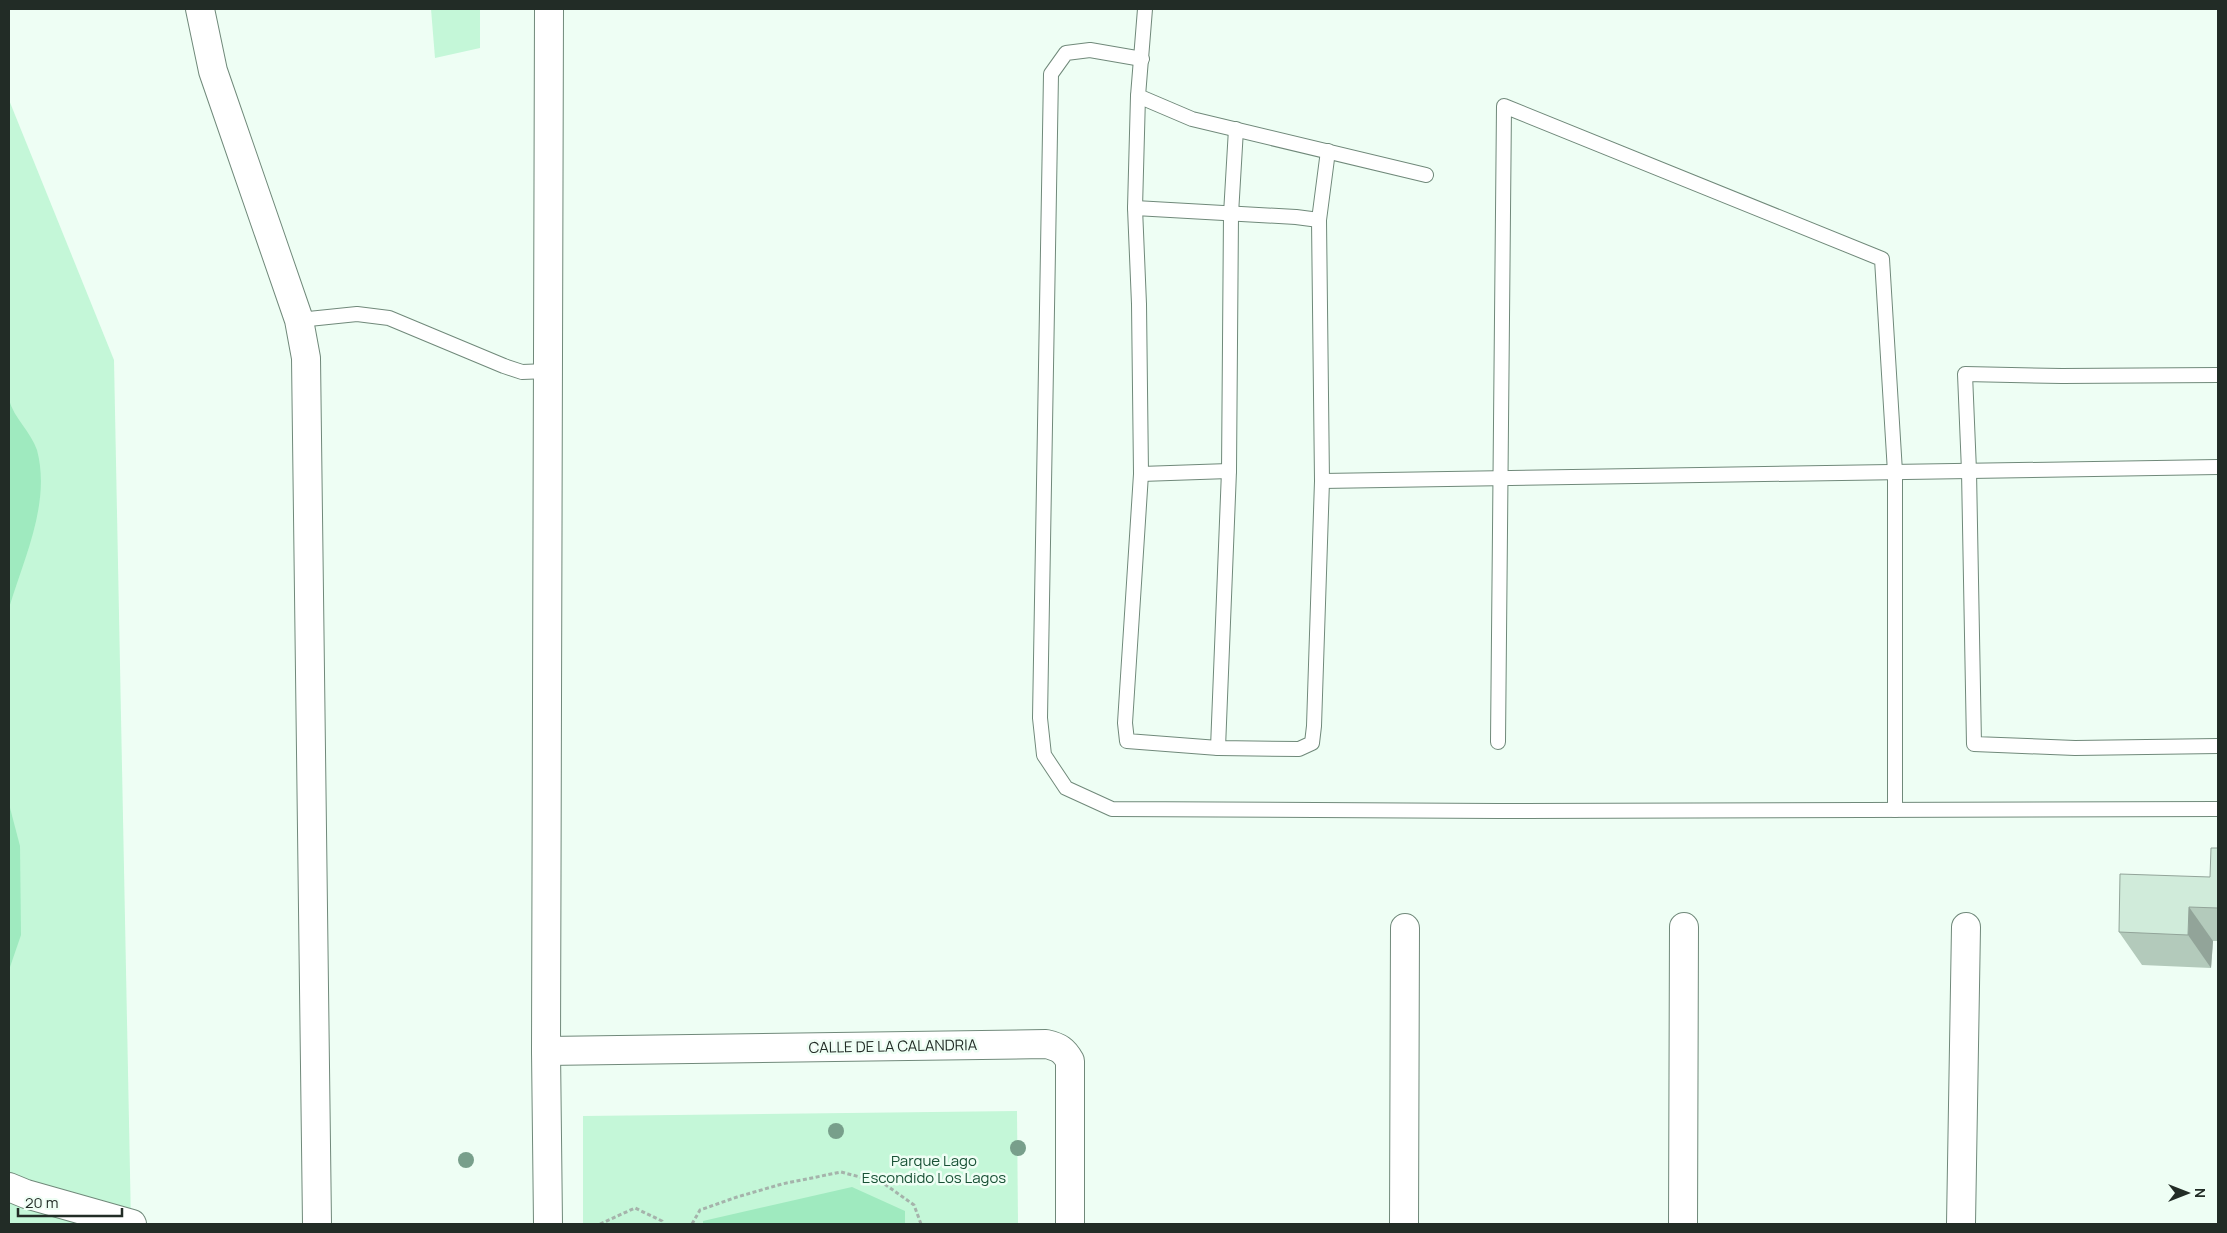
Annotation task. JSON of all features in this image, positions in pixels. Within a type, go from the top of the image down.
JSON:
[{"type":"street","points":[[200,9],[213,71],[299,320],[306,368],[317,1224]]},
{"type":"street","points":[[548,9],[546,1051],[548,1224]]},
{"type":"street","points":[[1961,1224],[1966,927]]},
{"type":"street","points":[[1404,1224],[1405,928]]},
{"type":"street","points":[[1683,1224],[1684,928]]},
{"type":"street","name":"CALLE DE LA CALANDRIA","points":[[546,1051],[1046,1044],[1059,1047],[1066,1053],[1070,1062],[1070,1224]]},
{"type":"street","points":[[14,1193],[132,1224]]},
{"type":"lane","points":[[1144,9],[1142,60],[1138,96],[1135,208],[1139,304],[1141,474],[1125,723],[1127,741],[1218,748],[1299,749],[1312,743],[1322,481],[1319,220],[1328,151]]},
{"type":"lane","points":[[1142,60],[1090,50],[1066,53],[1051,74],[1040,718],[1044,756],[1066,788],[1112,809],[2218,809]]},
{"type":"lane","points":[[1138,96],[1192,119],[1426,175]]},
{"type":"lane","points":[[1498,742],[1504,106],[1882,259],[1895,472],[1895,810]]},
{"type":"lane","points":[[1218,748],[1229,471],[1231,214],[1236,129]]},
{"type":"lane","points":[[1135,208],[1319,220]]},
{"type":"lane","points":[[299,320],[357,314],[389,318],[522,372],[548,370]]},
{"type":"lane","points":[[2218,375],[2062,376],[1965,374],[1969,471],[1974,744],[2075,748],[2218,746]]},
{"type":"lane","points":[[1322,481],[2218,467]]},
{"type":"lane","points":[[1141,474],[1229,471]]},
{"type":"path","points":[[692,1224],[700,1210],[737,1196],[841,1172],[883,1183],[914,1205],[921,1224]]},
{"type":"path","points":[[600,1224],[635,1208],[664,1224]]},
{"type":"green space","points":[[431,9],[480,9],[480,48],[435,58]]},
{"type":"green space","points":[[9,100],[114,360],[131,1224],[9,1224]]},
{"type":"green space","name":"Parque Lago Escondido Los Lagos","points":[[1017,1111],[1018,1224],[583,1224],[583,1116]]},
{"type":"shaded area","points":[[9,400],[11,407],[31,437],[37,450],[41,490],[34,530],[9,608]]},
{"type":"shaded area","points":[[9,804],[20,846],[21,935],[9,970]]},
{"type":"shaded area","points":[[852,1187],[905,1211],[905,1224],[703,1224],[703,1221]]},
{"type":"building","points":[[2211,848],[2218,848],[2218,908],[2189,907],[2188,935],[2119,932],[2120,874],[2210,877]]}]
